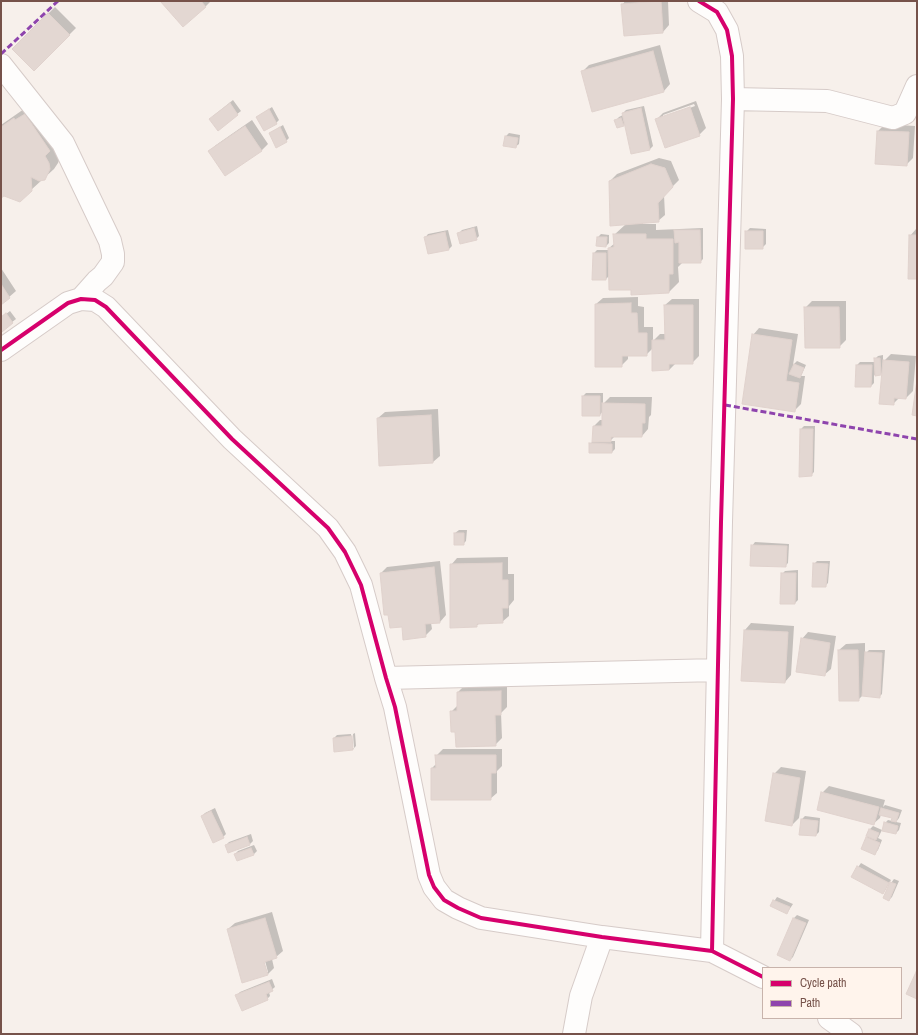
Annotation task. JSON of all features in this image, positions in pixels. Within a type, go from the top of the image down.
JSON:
[{"type":"street","points":[[699,1],[717,12],[727,30]]},
{"type":"street","points":[[712,951],[733,100],[732,56],[727,30],[730,1]]},
{"type":"street","points":[[1,65],[63,143],[110,241],[113,262],[103,276],[81,299]]},
{"type":"street","points":[[733,100],[827,101],[893,118],[905,113],[917,86]]},
{"type":"street","points":[[1,350],[68,303],[81,299],[95,300],[106,307],[232,439],[328,528],[345,552],[361,585],[386,678],[396,707],[430,875],[434,887],[444,900],[481,918],[602,937],[712,951],[762,976]]},
{"type":"street","points":[[386,678],[718,670]]},
{"type":"street","points":[[574,1034],[581,996],[602,937]]},
{"type":"street","points":[[830,1019],[851,1034]]},
{"type":"building","points":[[160,1],[201,1],[206,7],[183,27]]},
{"type":"building","points":[[661,1],[663,33],[624,36],[621,4]]},
{"type":"building","points":[[48,13],[70,35],[34,71],[12,49]]},
{"type":"building","points":[[653,51],[664,92],[592,112],[581,71]]},
{"type":"building","points":[[230,103],[238,115],[218,131],[209,119]]},
{"type":"building","points":[[690,107],[700,136],[665,148],[655,119]]},
{"type":"building","points":[[641,108],[650,150],[631,154],[622,113]]},
{"type":"building","points":[[269,109],[277,124],[264,131],[256,117]]},
{"type":"building","points":[[25,114],[50,151],[45,156],[49,163],[50,169],[45,180],[39,181],[31,177],[32,191],[20,202],[4,196],[1,198],[1,127],[14,118],[15,120]]},
{"type":"building","points":[[621,118],[624,126],[617,128],[614,120]]},
{"type":"building","points":[[245,126],[262,151],[225,176],[208,151]]},
{"type":"building","points":[[280,127],[287,142],[276,148],[269,133]]},
{"type":"building","points":[[877,131],[909,132],[907,166],[875,164]]},
{"type":"building","points":[[505,136],[518,138],[516,148],[503,146]]},
{"type":"building","points":[[651,164],[665,168],[673,187],[658,203],[659,222],[610,226],[609,181]]},
{"type":"building","points":[[474,228],[477,240],[460,244],[457,233]]},
{"type":"building","points":[[674,230],[700,230],[701,263],[679,263],[679,242],[675,243]]},
{"type":"building","points":[[745,231],[763,231],[763,249],[745,249]]},
{"type":"building","points":[[445,232],[449,250],[428,254],[424,237]]},
{"type":"building","points":[[613,234],[646,234],[646,239],[673,239],[673,274],[669,274],[669,293],[631,295],[631,290],[609,290],[608,248],[614,247]]},
{"type":"building","points":[[909,235],[917,235],[917,279],[908,279]]},
{"type":"building","points":[[597,237],[607,237],[606,247],[596,246]]},
{"type":"building","points":[[593,253],[606,253],[606,280],[592,280]]},
{"type":"building","points":[[1,284],[10,298],[1,305]]},
{"type":"building","points":[[631,303],[631,313],[637,313],[638,333],[647,333],[647,356],[622,356],[622,367],[595,367],[595,304]]},
{"type":"building","points":[[664,305],[693,305],[693,364],[669,364],[669,370],[652,371],[652,340],[665,340]]},
{"type":"building","points":[[804,307],[839,307],[840,348],[805,348]]},
{"type":"building","points":[[6,313],[13,323],[2,332],[1,317]]},
{"type":"building","points":[[752,334],[792,340],[786,381],[799,383],[795,412],[742,404]]},
{"type":"building","points":[[874,358],[880,358],[881,375],[875,376]]},
{"type":"building","points":[[883,360],[909,362],[906,399],[894,398],[894,405],[879,404]]},
{"type":"building","points":[[794,364],[804,368],[800,378],[789,374]]},
{"type":"building","points":[[856,365],[872,365],[871,387],[855,387]]},
{"type":"building","points":[[917,380],[917,416],[912,415]]},
{"type":"building","points":[[582,396],[600,396],[600,416],[582,416]]},
{"type":"building","points":[[602,403],[645,404],[645,423],[642,423],[642,437],[611,437],[611,442],[592,442],[593,426],[602,426]]},
{"type":"building","points":[[431,415],[433,463],[379,466],[377,418]]},
{"type":"building","points":[[800,429],[813,429],[812,476],[799,477]]},
{"type":"building","points":[[589,443],[612,444],[612,453],[589,453]]},
{"type":"building","points":[[454,533],[464,533],[464,545],[454,545]]},
{"type":"building","points":[[751,545],[787,546],[786,567],[750,566]]},
{"type":"building","points":[[502,563],[502,580],[508,580],[508,608],[502,608],[503,623],[477,624],[477,627],[450,628],[450,564]]},
{"type":"building","points":[[813,563],[828,564],[826,587],[812,587]]},
{"type":"building","points":[[434,567],[440,623],[425,624],[426,637],[403,640],[402,627],[390,628],[388,615],[384,615],[380,573]]},
{"type":"building","points":[[781,573],[796,573],[795,604],[780,604]]},
{"type":"building","points":[[744,630],[788,632],[785,683],[741,681]]},
{"type":"building","points":[[801,638],[830,643],[825,676],[796,672]]},
{"type":"building","points":[[838,650],[858,650],[859,701],[839,701]]},
{"type":"building","points":[[865,652],[882,653],[880,698],[862,696]]},
{"type":"building","points":[[501,691],[501,715],[495,715],[496,746],[456,747],[455,732],[451,732],[450,711],[457,711],[457,692]]},
{"type":"building","points":[[352,736],[353,750],[334,752],[333,738]]},
{"type":"building","points":[[435,755],[496,755],[496,773],[491,773],[491,800],[431,800],[431,768],[436,768]]},
{"type":"building","points":[[773,773],[800,778],[792,826],[765,821]]},
{"type":"building","points":[[821,792],[879,807],[874,825],[817,810]]},
{"type":"building","points":[[881,808],[899,813],[896,822],[891,821],[892,818],[879,815]]},
{"type":"building","points":[[211,811],[224,838],[213,843],[201,816]]},
{"type":"building","points":[[801,819],[818,821],[816,836],[799,835]]},
{"type":"building","points":[[884,822],[898,826],[896,834],[882,831]]},
{"type":"building","points":[[869,829],[879,833],[876,840],[866,836]]},
{"type":"building","points":[[247,837],[250,845],[228,853],[225,845]]},
{"type":"building","points":[[866,837],[880,843],[875,855],[861,849]]},
{"type":"building","points":[[251,848],[254,855],[237,861],[234,854]]},
{"type":"building","points":[[857,866],[889,883],[883,894],[851,877]]},
{"type":"building","points":[[890,882],[896,884],[889,901],[883,898]]},
{"type":"building","points":[[773,900],[790,907],[787,914],[770,906]]},
{"type":"building","points":[[265,918],[277,958],[264,962],[268,975],[242,983],[227,929]]},
{"type":"building","points":[[793,918],[806,923],[790,961],[777,955]]},
{"type":"building","points":[[916,972],[917,973],[917,999],[906,994]]},
{"type":"building","points":[[269,982],[273,991],[266,994],[268,1000],[242,1011],[235,995]]},
{"type":"marked path","points":[[1,54],[58,1]]},
{"type":"marked path","points":[[725,405],[917,439]]},
{"type":"cycle path","points":[[699,1],[717,12],[727,30],[732,56],[733,99],[721,522],[712,951]]},
{"type":"cycle path","points":[[1,350],[68,303],[81,299],[95,300],[106,307],[232,439],[328,528],[345,552],[361,585],[395,707],[429,875],[434,887],[444,900],[481,918],[602,937],[712,951],[762,976]]}]
